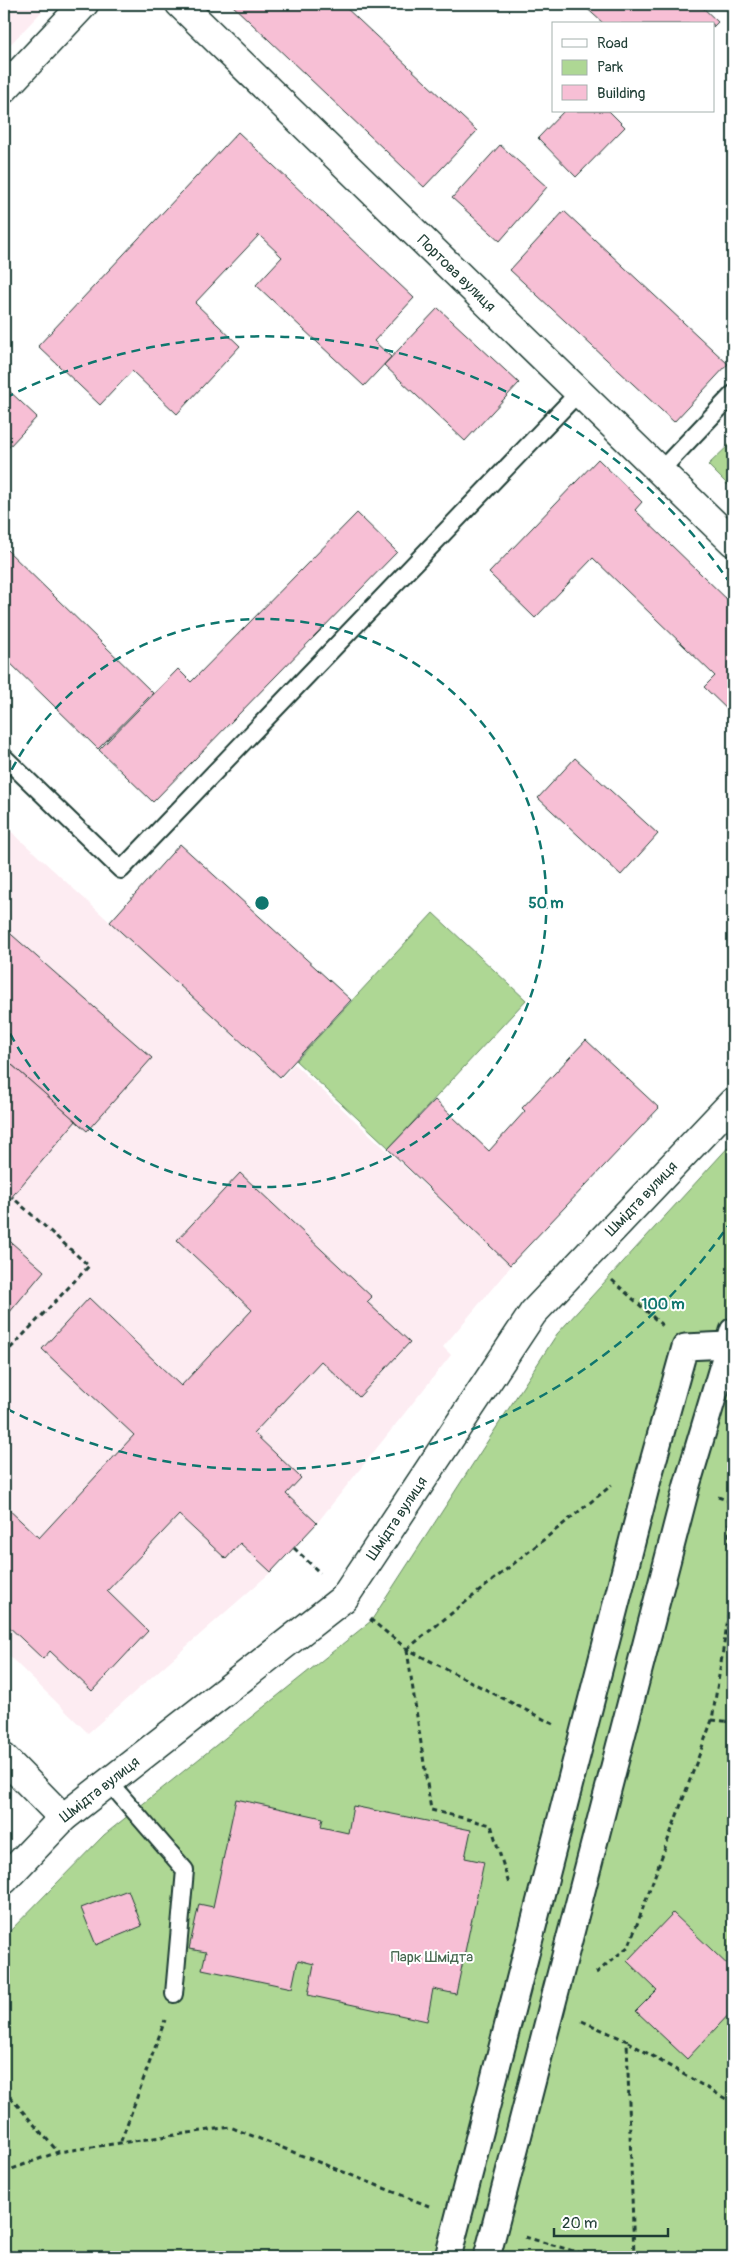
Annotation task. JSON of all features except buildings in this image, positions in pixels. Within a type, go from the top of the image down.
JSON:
[{"type":"street","points":[[4,89],[84,4]]},
{"type":"street","name":"Портова вулиця","points":[[180,4],[733,542]]},
{"type":"street","name":"Шмідта вулиця","points":[[4,1880],[64,1818],[344,1598],[533,1313],[733,1102]]},
{"type":"street","points":[[448,2257],[649,1476],[686,1347],[731,1337],[687,1485],[488,2257]]},
{"type":"street","points":[[4,1758],[64,1818]]},
{"type":"lane","points":[[4,757],[120,870],[579,392]]},
{"type":"lane","points":[[660,471],[733,394]]},
{"type":"lane","points":[[109,1782],[185,1870],[174,1994]]},
{"type":"path","points":[[4,1355],[89,1266],[12,1197]]},
{"type":"path","points":[[586,1257],[686,1347]]},
{"type":"path","points":[[729,1462],[731,1612],[712,1720],[629,1946],[552,2007],[627,2042],[733,2103]]},
{"type":"path","points":[[407,1649],[621,1478],[649,1476]]},
{"type":"path","points":[[687,1485],[729,1501]]},
{"type":"path","points":[[407,1649],[582,1738]]},
{"type":"path","points":[[407,1649],[431,1810],[491,1825],[511,1891]]},
{"type":"path","points":[[712,1720],[733,1722]]},
{"type":"path","points":[[121,2141],[174,1994]]},
{"type":"path","points":[[627,2042],[634,2257]]},
{"type":"path","points":[[4,2090],[58,2152]]},
{"type":"path","points":[[4,2172],[58,2152],[121,2141],[230,2127],[458,2218]]},
{"type":"shaded area","points":[[4,4],[49,4],[4,51]]},
{"type":"shaded area","points":[[4,825],[281,1079],[294,1064],[511,1266],[443,1347],[451,1355],[317,1523],[271,1572],[88,1733],[4,1651]]},
{"type":"green space","points":[[733,441],[733,490],[708,465]]},
{"type":"green space","points":[[433,913],[526,1000],[389,1148],[296,1061]]},
{"type":"green space","name":"Парк Шмідта","points":[[733,1142],[733,2257],[4,2257],[4,1937],[104,1835],[371,1621],[557,1334]]}]
